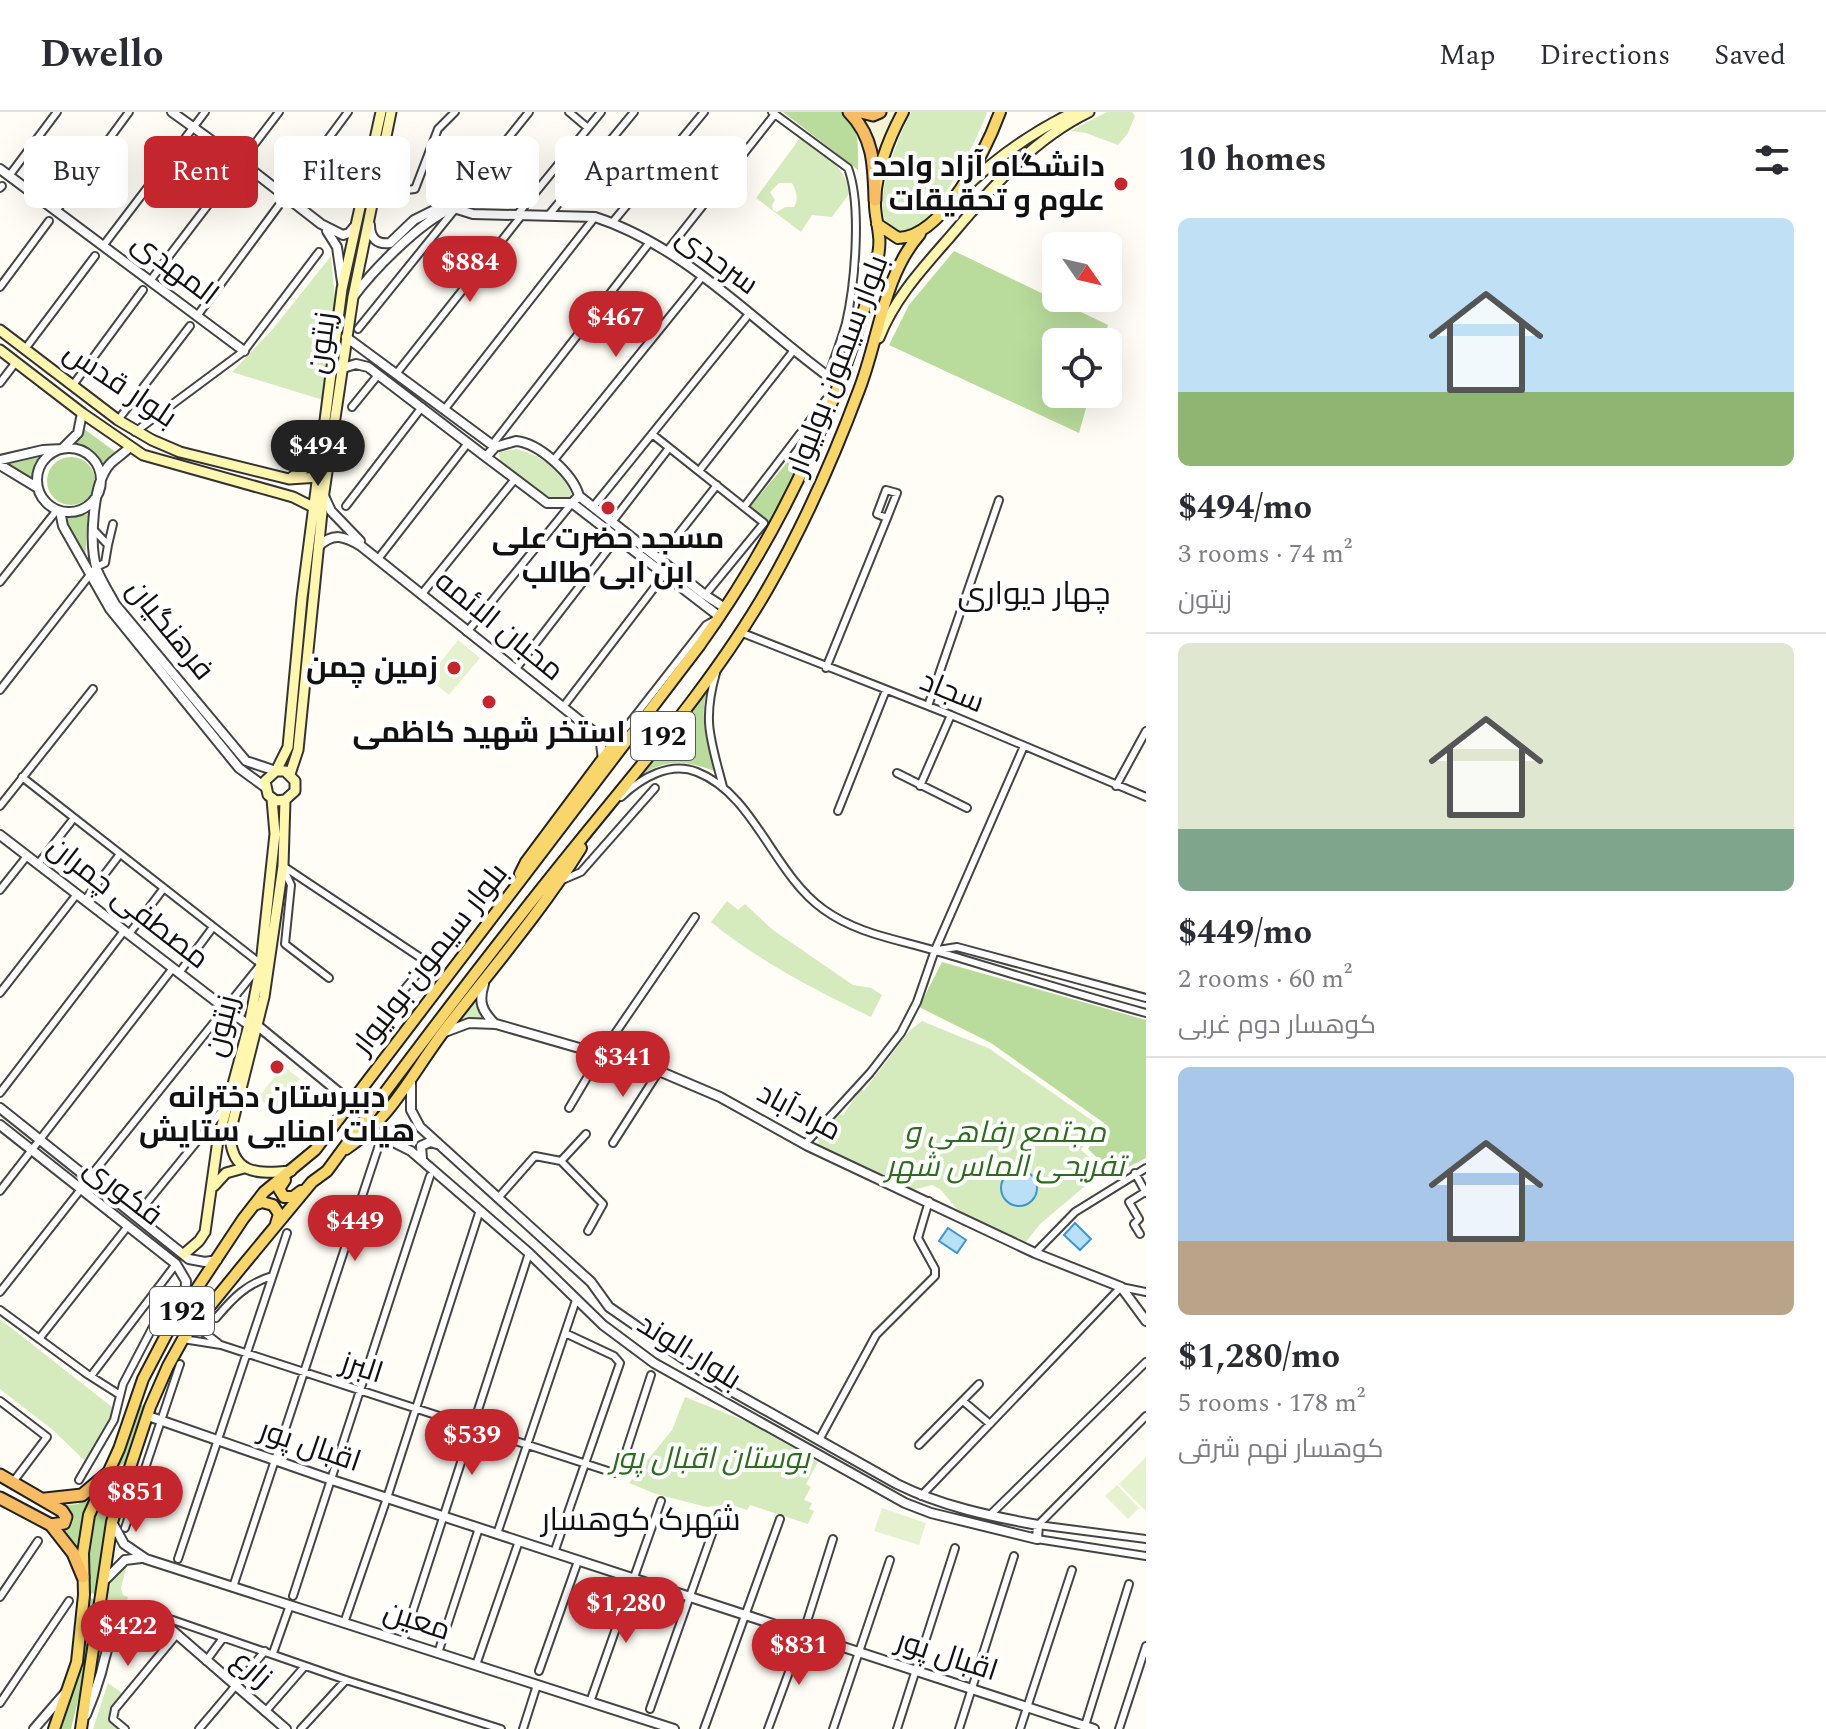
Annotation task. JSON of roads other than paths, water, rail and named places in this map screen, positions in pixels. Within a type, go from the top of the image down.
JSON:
[{"type":"highway","points":[[849,112],[870,141],[875,200]]},
{"type":"highway","points":[[861,112],[873,115],[880,112]]},
{"type":"highway","points":[[0,1473],[62,1511],[66,1517],[64,1523],[51,1525]]},
{"type":"highway","points":[[42,1499],[59,1500],[82,1495],[108,1473]]},
{"type":"highway","points":[[0,1498],[51,1525],[73,1553],[83,1577]]},
{"type":"main road","name":"زیتون","points":[[290,774],[298,750],[324,492],[321,453],[342,289],[381,112]]},
{"type":"main road","name":"زیتون","points":[[385,136],[391,112]]},
{"type":"main road","name":"بلوار سیمون بولیوار","points":[[54,1729],[80,1643],[85,1537],[89,1515],[124,1435],[143,1379],[182,1311],[254,1205],[264,1192],[315,1150],[723,613],[805,469],[836,389],[873,275],[880,239],[875,200],[884,159],[903,112]]},
{"type":"main road","name":"بلوار سیمون بولیوار","points":[[82,1726],[112,1522],[148,1416],[168,1366],[183,1339],[312,1182],[327,1171],[500,941],[599,819],[740,632],[790,548],[842,434],[901,261],[920,234],[948,205],[982,153],[1000,112]]},
{"type":"main road","points":[[948,205],[1002,154],[1024,138],[1074,112]]},
{"type":"main road","points":[[870,359],[899,299],[995,184],[1048,136],[1089,112]]},
{"type":"main road","name":"زیتون","points":[[276,771],[288,747],[313,507],[343,368],[371,208]]},
{"type":"main road","points":[[877,224],[898,238],[920,234]]},
{"type":"main road","name":"بلوار قدس","points":[[0,330],[135,432],[180,452],[289,479],[321,478]]},
{"type":"main road","name":"بلوار قدس","points":[[0,350],[130,447],[161,462],[293,497],[313,507]]},
{"type":"main road","points":[[293,497],[300,494],[301,487],[289,479],[314,462],[321,453]]},
{"type":"main road","points":[[302,598],[313,600]]},
{"type":"main road","points":[[508,898],[526,862],[617,740],[629,739]]},
{"type":"main road","points":[[276,771],[290,774],[296,786],[293,795],[285,800],[272,799],[265,787],[268,777],[276,771]]},
{"type":"main road","name":"زیتون","points":[[184,1254],[202,1237],[218,1140],[253,1026],[275,834],[272,799]]},
{"type":"main road","name":"زیتون","points":[[244,1168],[230,1146],[230,1133],[283,866],[285,800]]},
{"type":"main road","points":[[341,1152],[361,1139],[386,1115],[443,1033],[560,881],[599,819]]},
{"type":"main road","points":[[212,1188],[226,1173],[244,1168],[264,1173],[291,1171]]},
{"type":"main road","points":[[291,1171],[280,1186],[284,1197],[293,1197],[312,1182]]},
{"type":"main road","points":[[254,1205],[269,1203],[278,1209],[275,1226]]},
{"type":"street","points":[[9,176],[57,112]]},
{"type":"street","points":[[56,211],[129,112]]},
{"type":"street","points":[[172,112],[204,136]]},
{"type":"street","points":[[103,246],[205,112]]},
{"type":"street","points":[[258,138],[279,112]]},
{"type":"street","points":[[330,136],[348,112]]},
{"type":"street","points":[[410,190],[415,189],[438,129],[455,112]]},
{"type":"street","points":[[510,136],[529,112]]},
{"type":"street","points":[[569,112],[588,128]]},
{"type":"street","points":[[396,374],[601,112]]},
{"type":"street","points":[[548,216],[634,112]]},
{"type":"street","points":[[612,223],[704,112]]},
{"type":"street","points":[[667,251],[774,113],[848,168],[852,179],[856,236],[844,331],[828,377]]},
{"type":"street","name":"المهدی","points":[[0,169],[244,351]]},
{"type":"street","points":[[258,175],[274,187]]},
{"type":"street","points":[[150,281],[205,208]]},
{"type":"street","points":[[197,316],[276,208]]},
{"type":"street","points":[[300,208],[321,224],[343,235],[354,227]]},
{"type":"street","name":"سرحدی","points":[[369,217],[372,236],[385,244],[395,240],[414,220],[435,208]]},
{"type":"street","points":[[353,297],[370,275],[430,221],[453,208]]},
{"type":"street","points":[[358,329],[453,208]]},
{"type":"street","name":"سرحدی","points":[[453,208],[473,214],[595,217],[612,223],[667,251],[828,377],[836,389]]},
{"type":"street","points":[[444,410],[595,217]]},
{"type":"street","points":[[0,287],[49,221]]},
{"type":"street","points":[[321,224],[337,247],[341,259],[342,289]]},
{"type":"street","points":[[486,457],[650,242]]},
{"type":"street","points":[[135,432],[244,351],[319,252]]},
{"type":"street","points":[[25,349],[95,256]]},
{"type":"street","points":[[553,461],[702,277]]},
{"type":"street","points":[[73,385],[143,290]]},
{"type":"street","points":[[593,507],[749,314]]},
{"type":"street","points":[[118,420],[190,326]]},
{"type":"street","points":[[346,337],[493,446]]},
{"type":"street","points":[[699,471],[794,350]]},
{"type":"street","points":[[375,372],[371,365],[379,361]]},
{"type":"street","points":[[0,383],[16,362]]},
{"type":"street","points":[[343,368],[356,364],[375,372],[547,503],[572,503],[664,575],[723,613]]},
{"type":"street","points":[[352,407],[375,372]]},
{"type":"street","points":[[744,507],[836,389]]},
{"type":"street","points":[[346,506],[422,407]]},
{"type":"street","points":[[38,488],[38,471],[42,463],[78,433],[82,413]]},
{"type":"street","points":[[652,434],[764,523],[705,595]]},
{"type":"street","points":[[493,446],[523,441],[553,461],[575,483],[579,496],[705,595],[723,613]]},
{"type":"street","points":[[376,558],[468,443]]},
{"type":"street","name":"فرهنگیان","points":[[130,447],[108,466],[100,488],[92,528],[96,567],[115,604],[246,761],[276,771]]},
{"type":"street","points":[[612,522],[669,448]]},
{"type":"street","points":[[43,450],[83,451],[92,458],[101,477],[100,488],[90,504],[82,509],[59,510],[49,505],[38,488],[0,462],[43,450]]},
{"type":"street","points":[[421,595],[515,479]]},
{"type":"street","points":[[659,559],[717,485]]},
{"type":"street","points":[[324,492],[331,511],[376,558]]},
{"type":"street","points":[[467,632],[579,496]]},
{"type":"street","points":[[928,706],[999,500]]},
{"type":"street","points":[[0,582],[59,510]]},
{"type":"street","name":"فرهنگیان","points":[[59,510],[63,526],[110,609],[239,768],[265,787]]},
{"type":"street","points":[[826,668],[887,518]]},
{"type":"street","points":[[0,690],[89,575],[105,563],[113,524]]},
{"type":"street","points":[[92,528],[108,545]]},
{"type":"street","points":[[318,547],[330,537],[341,536],[376,558]]},
{"type":"street","points":[[515,670],[617,538]]},
{"type":"street","name":"محبان الائمه","points":[[376,558],[594,732],[617,740]]},
{"type":"street","points":[[563,707],[664,575]]},
{"type":"street","points":[[617,740],[706,625],[723,613]]},
{"type":"street","name":"سجاد","points":[[740,632],[951,715],[1146,797]]},
{"type":"street","points":[[719,662],[707,711],[723,787]]},
{"type":"street","points":[[0,806],[93,689]]},
{"type":"street","points":[[838,811],[886,690]]},
{"type":"street","points":[[920,786],[951,715]]},
{"type":"street","points":[[1116,786],[1146,731]]},
{"type":"street","points":[[594,732],[601,744],[603,759]]},
{"type":"street","points":[[805,1144],[870,1073],[901,1033],[917,1002],[935,950],[1024,746]]},
{"type":"street","points":[[599,819],[634,785],[671,768],[687,768],[723,787],[756,825],[789,876],[822,908],[846,922],[884,938],[935,950],[1146,1013]]},
{"type":"street","points":[[897,773],[967,808]]},
{"type":"street","points":[[22,777],[261,964],[89,1178]]},
{"type":"street","points":[[560,881],[581,872],[655,788]]},
{"type":"street","points":[[38,864],[74,818]]},
{"type":"street","name":"مصطفی چمران","points":[[0,835],[341,1094]]},
{"type":"street","points":[[0,993],[120,854]]},
{"type":"street","points":[[0,890],[27,856]]},
{"type":"street","points":[[283,866],[291,885],[285,944],[329,978]]},
{"type":"street","points":[[283,866],[427,962],[404,990]]},
{"type":"street","points":[[0,1093],[164,888]]},
{"type":"street","points":[[569,1108],[601,1054],[695,917]]},
{"type":"street","points":[[0,1191],[213,927]]},
{"type":"street","points":[[935,950],[957,947],[1146,998]]},
{"type":"street","points":[[486,976],[480,1004],[496,1024]]},
{"type":"street","points":[[443,1033],[469,1023],[496,1024]]},
{"type":"street","name":"مرادآباد","points":[[496,1024],[659,1071],[720,1097],[805,1144],[1035,1253],[1121,1287]]},
{"type":"street","points":[[613,1143],[659,1071]]},
{"type":"street","name":"بلوار الوند","points":[[411,1078],[410,1098],[415,1120],[591,1282],[609,1307],[726,1388],[897,1484],[921,1496],[989,1516],[1038,1525]]},
{"type":"street","points":[[136,1216],[227,1104]]},
{"type":"street","name":"فکوری","points":[[0,1108],[195,1262],[218,1259]]},
{"type":"street","name":"فکوری","points":[[0,1125],[176,1264],[186,1281],[182,1311]]},
{"type":"street","points":[[561,1161],[586,1134]]},
{"type":"street","name":"بلوار الوند","points":[[361,1139],[377,1137],[393,1141],[423,1160],[529,1253],[603,1325],[654,1363],[890,1495],[931,1513],[1037,1539]]},
{"type":"street","points":[[423,1160],[421,1146],[430,1142],[438,1144]]},
{"type":"street","points":[[233,1587],[379,1145]]},
{"type":"street","points":[[498,1198],[535,1156],[561,1161],[603,1204],[588,1231]]},
{"type":"street","points":[[1035,1253],[1075,1212],[1146,1168]]},
{"type":"street","points":[[1135,1173],[1146,1192],[1129,1202],[1139,1219],[1134,1224],[1140,1234]]},
{"type":"street","points":[[273,1653],[430,1176]]},
{"type":"street","points":[[0,1292],[81,1189]]},
{"type":"street","points":[[819,1440],[876,1335],[935,1276],[935,1269],[918,1238],[929,1201]]},
{"type":"street","points":[[344,1623],[480,1210]]},
{"type":"street","points":[[39,1339],[128,1226]]},
{"type":"street","points":[[178,1559],[287,1233]]},
{"type":"street","points":[[403,1641],[529,1253]]},
{"type":"street","points":[[91,1376],[176,1264]]},
{"type":"street","points":[[216,1318],[235,1296],[253,1282],[272,1276]]},
{"type":"street","points":[[1121,1287],[1146,1292]]},
{"type":"street","points":[[1121,1287],[1146,1321]]},
{"type":"street","points":[[921,1496],[1121,1287]]},
{"type":"street","points":[[79,1480],[114,1420],[123,1384],[168,1298]]},
{"type":"street","points":[[497,1534],[576,1300]]},
{"type":"street","points":[[0,1310],[120,1395]]},
{"type":"street","points":[[197,1323],[201,1330],[221,1345]]},
{"type":"street","points":[[554,1553],[620,1363],[614,1356],[565,1333]]},
{"type":"street","name":"البرز","points":[[183,1339],[221,1345],[617,1473],[651,1375]]},
{"type":"street","points":[[989,1516],[1146,1362]]},
{"type":"street","points":[[125,1528],[180,1364]]},
{"type":"street","points":[[919,1445],[979,1384]]},
{"type":"street","points":[[0,1401],[47,1437],[13,1482]]},
{"type":"street","points":[[963,1401],[990,1424]]},
{"type":"street","name":"اقبال پور","points":[[148,1416],[332,1480],[1088,1728]]},
{"type":"street","points":[[1146,1416],[1038,1525],[1037,1539],[1146,1556]]},
{"type":"street","points":[[890,1495],[897,1484]]},
{"type":"street","points":[[590,1702],[661,1501]]},
{"type":"street","points":[[650,1709],[719,1514]]},
{"type":"street","points":[[704,1729],[780,1519]]},
{"type":"street","name":"معین","points":[[112,1522],[124,1544],[146,1559],[233,1587],[291,1600],[344,1623],[674,1729]]},
{"type":"street","points":[[1038,1525],[1146,1539]]},
{"type":"street","points":[[438,1653],[479,1528]]},
{"type":"street","points":[[768,1729],[833,1539]]},
{"type":"street","points":[[0,1597],[38,1541]]},
{"type":"street","points":[[476,1665],[519,1541]]},
{"type":"street","points":[[897,1729],[955,1548]]},
{"type":"street","points":[[959,1729],[1014,1556]]},
{"type":"street","points":[[103,1583],[128,1558],[146,1559]]},
{"type":"street","points":[[833,1729],[890,1560]]},
{"type":"street","points":[[539,1671],[578,1561]]},
{"type":"street","points":[[1020,1729],[1072,1570]]},
{"type":"street","points":[[1088,1728],[1129,1584]]},
{"type":"street","points":[[0,1703],[69,1601]]},
{"type":"street","name":"زارع","points":[[82,1726],[95,1695],[116,1623],[130,1613],[146,1612],[158,1618],[286,1729]]},
{"type":"street","points":[[167,1618],[501,1729]]},
{"type":"street","points":[[125,1729],[113,1719],[115,1709],[177,1634]]},
{"type":"street","points":[[206,1661],[223,1638]]},
{"type":"street","points":[[1119,1729],[1146,1646]]},
{"type":"street","points":[[199,1729],[265,1651]]},
{"type":"street","points":[[265,1712],[305,1666]]},
{"type":"street","points":[[301,1729],[346,1680]]},
{"type":"street","points":[[523,1729],[537,1685]]},
{"type":"street","points":[[34,1729],[68,1689]]},
{"type":"water","points":[[1019,1170],[1032,1175],[1037,1188],[1032,1201],[1019,1206],[1006,1201],[1001,1188],[1006,1175]]},
{"type":"water","points":[[1075,1223],[1091,1239],[1080,1250],[1064,1235]]},
{"type":"water","points":[[948,1228],[966,1240],[957,1253],[939,1241]]},
{"type":"place","name":"دانشگاه آزاد واحد علوم و تحقیقات","points":[[1121,184]]},
{"type":"place","name":"مسجد حضرت علی ابن ابی طالب","points":[[608,508]]},
{"type":"place","name":"زمین چمن","points":[[454,668]]},
{"type":"place","name":"استخر شهید کاظمی","points":[[489,702]]},
{"type":"place","name":"دبیرستان دخترانه هیات امنایی ستایش","points":[[277,1067]]},
{"type":"district","name":"چهار دیواری","points":[[1034,594]]},
{"type":"district","name":"شهرک کوهسار","points":[[641,1520]]},
{"type":"park label","name":"مجتمع رفاهی و تفریحی الماس شهر","points":[[1005,1150]]},
{"type":"park label","name":"بوستان اقبال پور","points":[[710,1459]]}]
